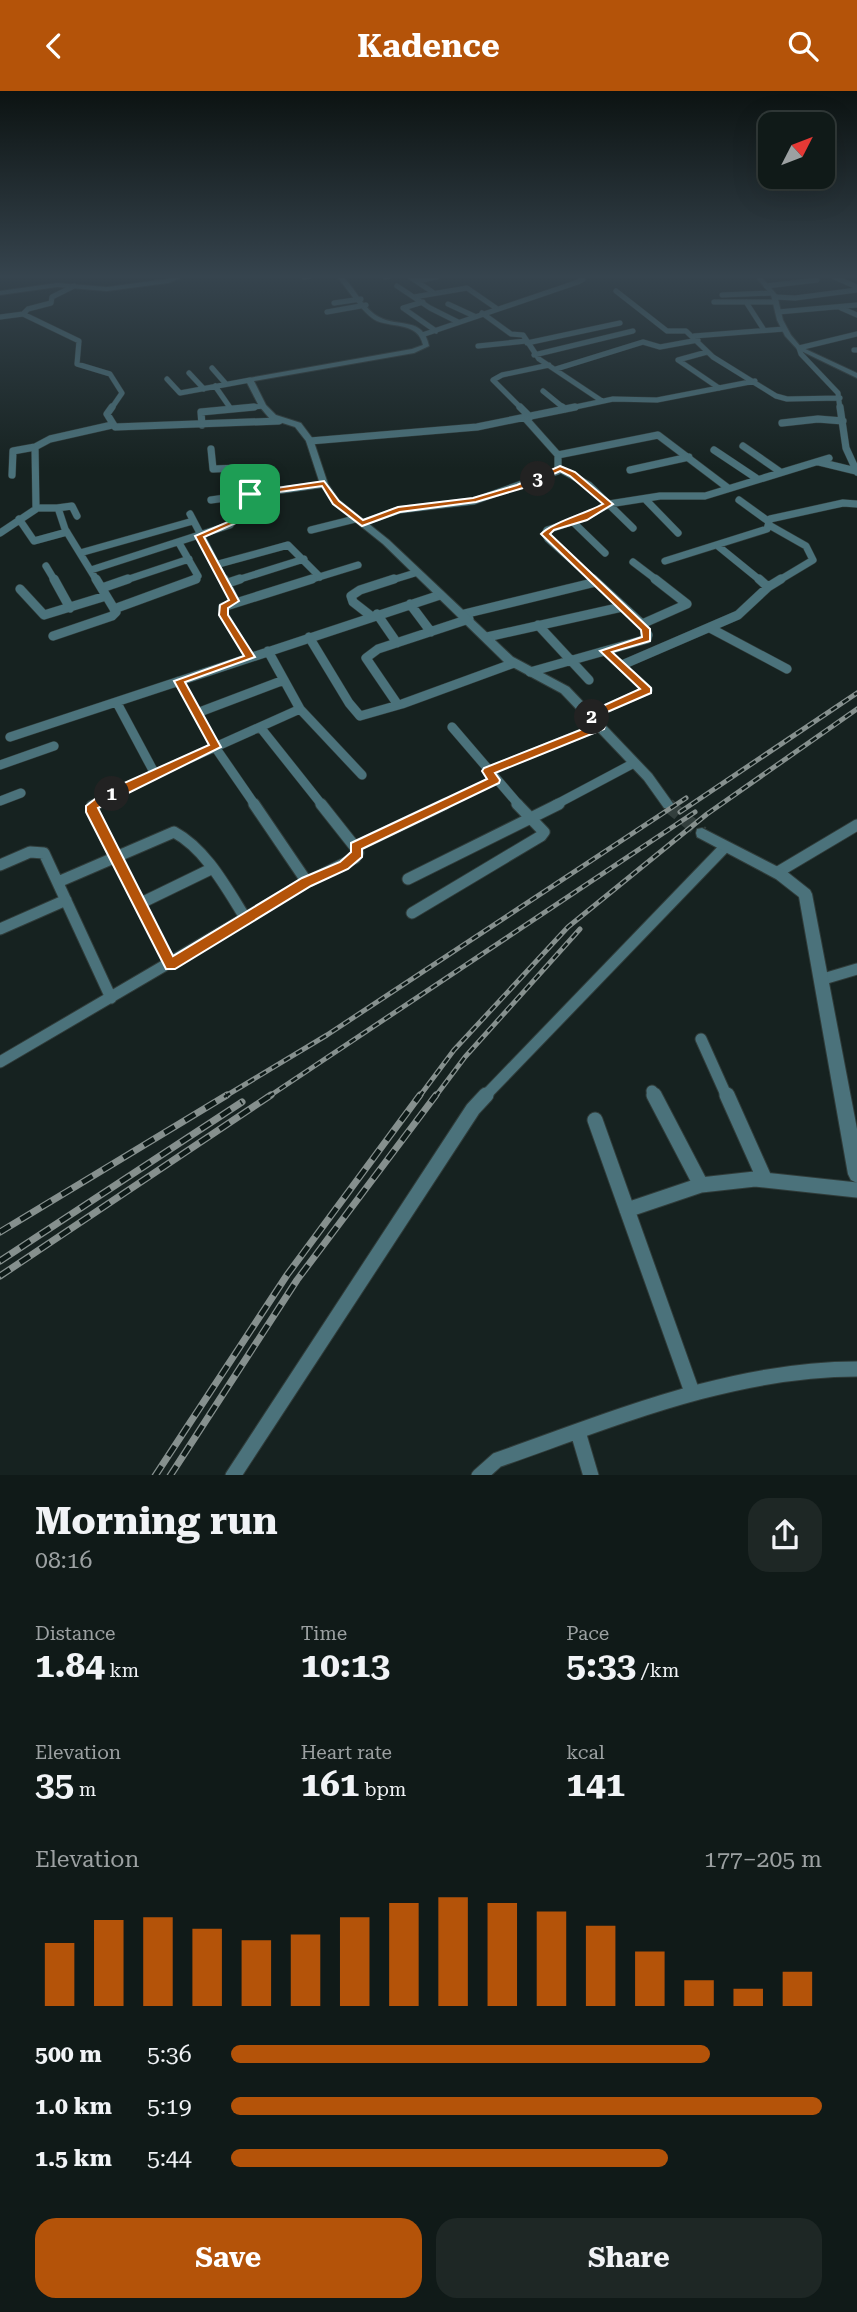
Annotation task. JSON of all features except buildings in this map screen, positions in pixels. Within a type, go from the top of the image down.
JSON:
[{"type":"street","points":[[76,340],[79,341],[78,365],[100,370],[114,377],[122,393],[108,411],[112,425]]},
{"type":"street","points":[[167,380],[178,393],[204,389],[419,350],[427,344],[425,340]]},
{"type":"street","points":[[478,346],[538,340]]},
{"type":"street","points":[[534,355],[598,340]]},
{"type":"street","points":[[555,369],[643,342],[660,347],[690,340]]},
{"type":"street","points":[[697,340],[707,352],[783,398],[840,398]]},
{"type":"street","points":[[792,340],[801,354],[833,385],[840,398],[846,448],[856,470]]},
{"type":"street","points":[[799,348],[834,340]]},
{"type":"street","points":[[526,342],[534,355],[602,401]]},
{"type":"street","points":[[799,348],[857,376]]},
{"type":"street","points":[[707,352],[678,360],[719,388]]},
{"type":"street","points":[[549,365],[502,375],[494,380],[558,455],[560,469]]},
{"type":"street","points":[[212,369],[226,384]]},
{"type":"street","points":[[189,373],[204,389]]},
{"type":"street","points":[[250,380],[263,406],[279,421]]},
{"type":"street","points":[[310,441],[465,429],[602,401],[622,398],[657,400],[755,381]]},
{"type":"street","points":[[215,386],[231,409]]},
{"type":"street","points":[[543,391],[565,409]]},
{"type":"street","points":[[202,425],[201,412],[263,406]]},
{"type":"street","points":[[782,423],[818,419],[843,421]]},
{"type":"street","points":[[12,475],[13,451],[35,447],[50,439],[112,425],[117,428],[279,421],[298,425],[310,441],[324,484],[336,502],[386,542],[415,573],[514,663],[565,690],[649,777],[668,805]]},
{"type":"street","points":[[558,455],[654,434],[661,436],[728,488]]},
{"type":"street","points":[[743,446],[779,471]]},
{"type":"street","points":[[35,447],[36,509]]},
{"type":"street","points":[[211,449],[213,469],[240,468],[250,494]]},
{"type":"street","points":[[714,450],[756,478]]},
{"type":"street","points":[[630,470],[689,457]]},
{"type":"street","points":[[530,672],[647,639],[648,635],[642,624],[545,534],[551,528],[573,522],[609,504],[696,497],[829,458]]},
{"type":"street","points":[[815,461],[856,470]]},
{"type":"street","points":[[560,469],[589,485],[633,528]]},
{"type":"street","points":[[311,530],[398,510],[486,497],[520,487],[560,469]]},
{"type":"street","points":[[211,500],[324,484]]},
{"type":"street","points":[[91,570],[200,536],[232,523],[225,497]]},
{"type":"street","points":[[645,499],[678,533]]},
{"type":"street","points":[[622,665],[738,615],[768,587],[813,560],[806,546],[768,523],[740,500]]},
{"type":"street","points":[[768,523],[843,503],[857,504]]},
{"type":"street","points":[[0,533],[36,509],[72,506],[77,516]]},
{"type":"street","points":[[53,636],[113,616],[116,612],[67,532],[57,507]]},
{"type":"street","points":[[80,553],[192,518],[234,601]]},
{"type":"street","points":[[19,519],[34,541],[67,532]]},
{"type":"street","points":[[573,522],[605,552]]},
{"type":"street","points":[[665,561],[767,529],[768,523]]},
{"type":"street","points":[[114,609],[197,579],[198,576],[179,543]]},
{"type":"street","points":[[215,565],[288,545],[320,577]]},
{"type":"street","points":[[718,546],[768,587]]},
{"type":"street","points":[[20,589],[44,615],[70,608],[189,559]]},
{"type":"street","points":[[225,584],[304,559]]},
{"type":"street","points":[[632,562],[687,604],[642,624]]},
{"type":"street","points":[[250,657],[221,609],[234,601],[358,565]]},
{"type":"street","points":[[46,566],[70,608]]},
{"type":"street","points":[[397,643],[374,615],[353,602],[351,596],[415,573]]},
{"type":"street","points":[[398,705],[366,659],[378,649],[466,617],[596,582]]},
{"type":"street","points":[[10,737],[440,595]]},
{"type":"street","points":[[410,604],[430,632]]},
{"type":"street","points":[[487,637],[622,607]]},
{"type":"street","points":[[538,625],[589,680]]},
{"type":"street","points":[[710,628],[787,669]]},
{"type":"street","points":[[309,637],[356,714],[363,716],[514,663]]},
{"type":"street","points":[[268,651],[300,709],[362,775]]},
{"type":"street","points":[[591,715],[648,690],[605,651]]},
{"type":"street","points":[[197,713],[284,680]]},
{"type":"street","points":[[179,681],[215,747],[307,882]]},
{"type":"street","points":[[117,703],[155,773]]},
{"type":"street","points":[[171,964],[92,812],[92,806],[155,773],[300,709]]},
{"type":"street","points":[[355,847],[491,776],[600,726]]},
{"type":"street","points":[[0,1062],[307,882],[355,858],[358,853],[355,847],[260,727]]},
{"type":"street","points":[[412,913],[544,832],[491,776],[452,727]]},
{"type":"street","points":[[0,765],[54,745]]},
{"type":"street","points":[[408,879],[532,818],[634,763]]},
{"type":"street","points":[[0,801],[21,793]]},
{"type":"street","points":[[778,872],[857,825]]},
{"type":"street","points":[[58,883],[174,832],[183,837],[211,869],[246,919]]},
{"type":"street","points":[[702,833],[724,848],[778,872],[805,894],[857,1174]]},
{"type":"street","points":[[233,1475],[474,1109],[724,848]]},
{"type":"street","points":[[0,865],[30,852],[44,853],[111,998]]},
{"type":"street","points":[[139,904],[211,869]]},
{"type":"street","points":[[0,929],[66,900]]},
{"type":"street","points":[[820,980],[847,975],[857,969]]},
{"type":"street","points":[[701,1039],[765,1180]]},
{"type":"street","points":[[652,1091],[701,1185]]},
{"type":"street","points":[[595,1121],[692,1392]]},
{"type":"street","points":[[627,1210],[701,1185],[765,1180],[857,1190]]},
{"type":"street","points":[[479,1475],[497,1460],[692,1392],[729,1383],[815,1370],[857,1369]]},
{"type":"street","points":[[578,1432],[592,1475]]},
{"type":"tunnel","points":[[668,805],[702,833]]},
{"type":"railway","points":[[680,812],[857,693]]},
{"type":"railway","points":[[419,1097],[454,1050],[568,927],[707,814],[857,709]]},
{"type":"railway","points":[[224,1097],[327,1035],[686,798]]},
{"type":"railway","points":[[268,1097],[695,812]]},
{"type":"railway","points":[[435,1097],[465,1057],[580,929]]},
{"type":"railway","points":[[0,1232],[227,1095]]},
{"type":"railway","points":[[0,1276],[271,1095]]},
{"type":"railway","points":[[156,1475],[287,1275],[420,1095]]},
{"type":"railway","points":[[171,1475],[297,1280],[436,1095]]},
{"type":"railway","points":[[0,1261],[242,1102]]},
{"type":"route","points":[[560,469],[573,474],[609,504],[584,518],[551,528],[545,534],[642,624],[648,635],[647,639],[605,651],[648,690],[591,715],[600,726],[488,771],[495,780],[355,847],[358,853],[344,866],[307,882],[171,964],[92,812],[92,806],[95,802],[155,773],[215,747],[179,681],[250,657],[221,609],[234,601],[200,536],[232,523],[225,497],[250,494],[324,484],[336,502],[362,523],[398,510],[474,501],[520,487],[560,469]]}]
